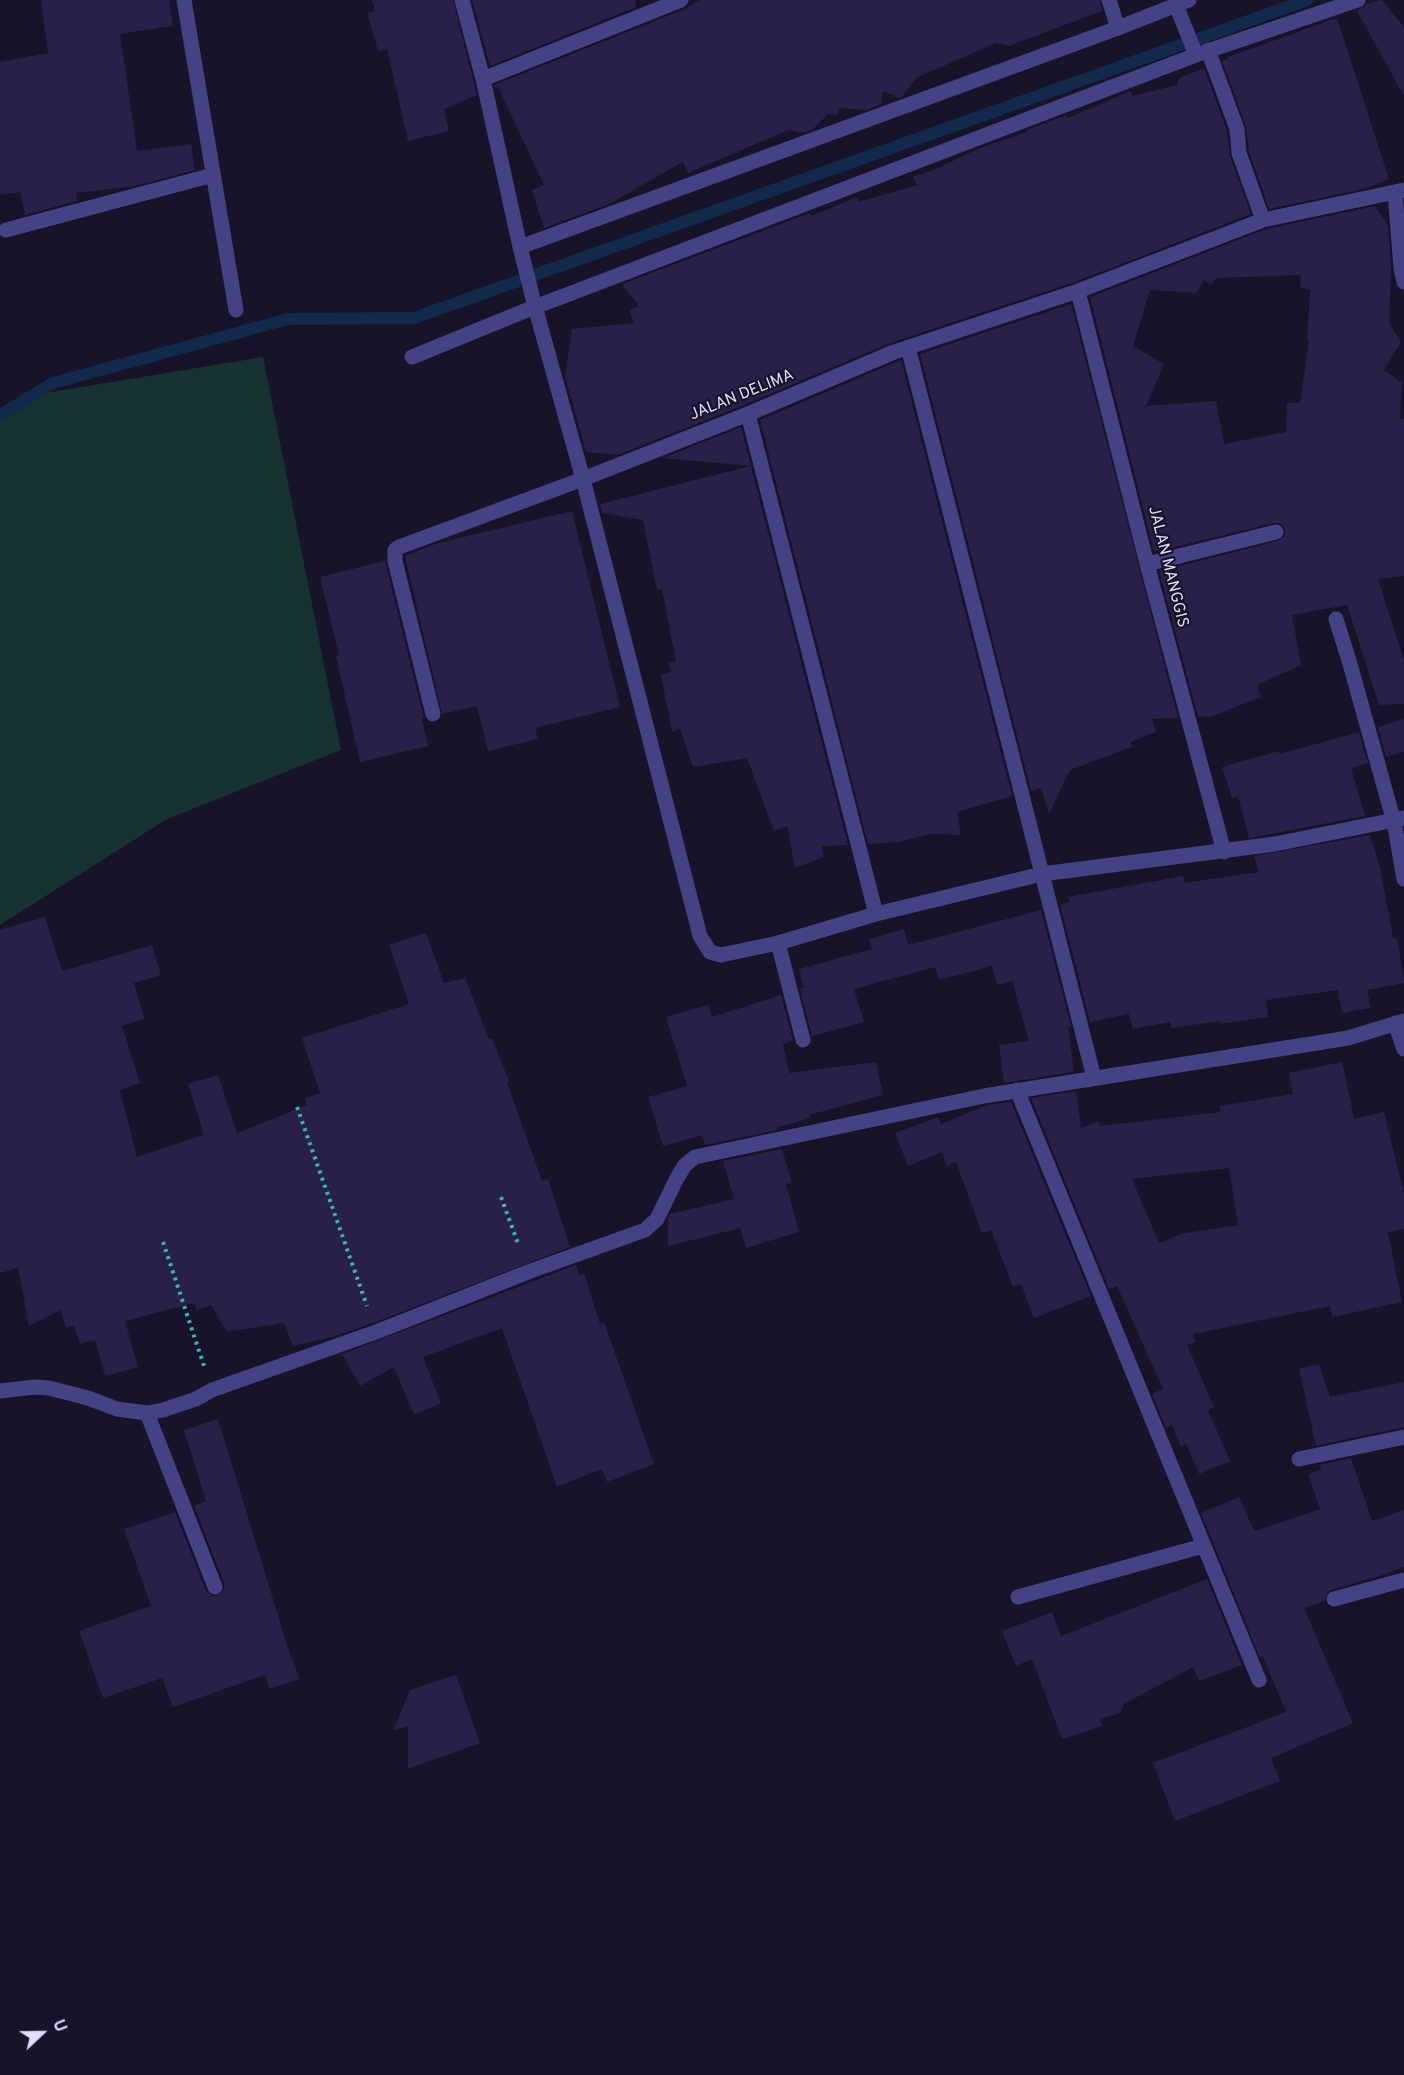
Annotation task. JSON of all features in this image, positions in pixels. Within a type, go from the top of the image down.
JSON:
[{"type":"street","points":[[184,0],[236,310]]},
{"type":"street","points":[[462,0],[483,79],[535,305],[583,479],[700,936],[710,952],[721,955],[778,943],[876,914],[1042,874],[1224,852],[1399,820]]},
{"type":"street","points":[[483,79],[660,4],[681,0]]},
{"type":"street","points":[[1109,0],[1118,28]]},
{"type":"street","points":[[412,357],[535,305],[1199,52],[1358,0]]},
{"type":"street","points":[[522,254],[1181,6],[1199,52],[1238,129],[1239,153],[1263,220]]},
{"type":"street","points":[[6,230],[213,175]]},
{"type":"street","points":[[1399,192],[1401,268],[1404,282]]},
{"type":"street","name":"JALAN DELIMA","points":[[433,714],[395,561],[395,550],[399,547],[583,479],[748,414],[908,347],[1078,291],[1263,220],[1399,192]]},
{"type":"street","name":"JALAN MANGGIS","points":[[1078,291],[1147,564],[1224,852]]},
{"type":"street","points":[[908,347],[1094,1077]]},
{"type":"street","points":[[748,414],[876,914]]},
{"type":"street","points":[[1147,564],[1276,532]]},
{"type":"street","points":[[1336,619],[1399,820],[1404,879]]},
{"type":"street","points":[[778,943],[803,1040]]},
{"type":"street","points":[[0,1391],[35,1387],[49,1388],[88,1398],[117,1409],[147,1413],[196,1399],[212,1390],[376,1332],[528,1272],[645,1230],[660,1213],[685,1165],[695,1157],[1017,1090],[1328,1042],[1400,1022],[1404,1049]]},
{"type":"street","points":[[1017,1090],[1259,1680]]},
{"type":"street","points":[[147,1413],[215,1587]]},
{"type":"street","points":[[1299,1458],[1404,1437]]},
{"type":"street","points":[[1018,1597],[1203,1546]]},
{"type":"street","points":[[1334,1599],[1404,1580]]},
{"type":"path","points":[[297,1107],[376,1332]]},
{"type":"path","points":[[501,1197],[528,1272]]},
{"type":"path","points":[[162,1242],[212,1390]]},
{"type":"green space","points":[[263,357],[341,750],[167,819],[0,925],[0,421],[40,394]]},
{"type":"building","points":[[41,0],[169,0],[173,26],[120,34],[137,151],[191,144],[195,170],[135,186],[76,193],[77,201],[25,215],[20,192],[0,195],[0,62],[48,53]]},
{"type":"building","points":[[372,0],[453,0],[477,95],[444,109],[449,131],[408,141],[387,49],[378,51],[367,13],[375,11]]},
{"type":"building","points":[[472,0],[635,0],[636,7],[490,66]]},
{"type":"building","points":[[700,0],[1100,0],[1102,11],[1009,46],[996,43],[916,78],[899,98],[883,91],[881,104],[867,110],[840,108],[837,116],[828,114],[812,130],[802,133],[789,130],[688,173],[683,162],[609,204],[544,228],[532,190],[544,185],[498,87],[495,88],[494,85],[685,9]]},
{"type":"building","points":[[1382,0],[1404,27],[1404,96],[1357,11],[1366,4]]},
{"type":"building","points":[[1337,18],[1389,179],[1364,189],[1269,209],[1249,151],[1246,126],[1222,61]]},
{"type":"building","points":[[1204,68],[1227,131],[1230,156],[1251,214],[1075,282],[890,343],[618,455],[586,452],[565,376],[572,329],[634,323],[629,310],[639,306],[622,284],[810,213],[811,216],[857,197],[859,202],[917,185],[913,177],[980,148],[1064,116],[1068,118],[1130,91],[1133,96],[1177,85],[1179,78]]},
{"type":"building","points":[[1375,206],[1388,225],[1391,268],[1389,323],[1401,342],[1384,370],[1402,383],[1400,419],[1404,419],[1404,576],[1378,579],[1404,660],[1404,704],[1379,705],[1347,605],[1292,615],[1301,665],[1257,685],[1261,697],[1213,716],[1198,717],[1159,571],[1278,541],[1285,535],[1285,529],[1279,523],[1274,523],[1154,552],[1090,297],[1266,229]],"holes":[[[1301,275],[1300,288],[1310,290],[1307,340],[1309,341],[1300,403],[1287,403],[1286,432],[1224,444],[1216,401],[1146,406],[1164,364],[1133,346],[1150,290],[1197,293],[1204,280],[1211,285],[1216,278]]]},
{"type":"building","points":[[1071,304],[1178,718],[1153,719],[1156,732],[1130,742],[1132,747],[1070,770],[1049,814],[1041,788],[1031,791],[920,354]]},
{"type":"building","points":[[901,360],[1012,796],[957,812],[961,835],[929,834],[899,842],[868,844],[760,420]]},
{"type":"building","points":[[741,427],[751,466],[662,458]]},
{"type":"building","points":[[751,466],[848,845],[822,846],[824,857],[795,868],[787,826],[774,831],[747,758],[693,767],[680,729],[672,732],[661,675],[671,672],[668,662],[676,662],[662,589],[657,590],[643,520],[602,513],[600,504]]},
{"type":"building","points":[[572,511],[620,707],[535,728],[538,739],[488,751],[477,706],[442,714],[405,556],[435,544]]},
{"type":"building","points":[[385,561],[424,718],[422,719],[428,746],[360,762],[336,656],[339,655],[320,577]]},
{"type":"building","points":[[1404,719],[1404,752],[1386,757],[1378,727]]},
{"type":"building","points":[[1359,732],[1368,763],[1351,768],[1365,816],[1249,838],[1238,796],[1232,798],[1222,767]]},
{"type":"building","points":[[1370,835],[1380,867],[1393,938],[1397,938],[1404,979],[1404,983],[1367,990],[1371,1008],[1342,1013],[1338,990],[1266,1000],[1268,1017],[1220,1024],[1220,1021],[1171,1028],[1170,1022],[1133,1029],[1129,1014],[1090,1022],[1060,905],[1070,902],[1068,897],[1183,876],[1184,883],[1259,872],[1254,856]]},
{"type":"building","points":[[1041,910],[1071,1026],[1068,1027],[1074,1072],[1004,1083],[999,1045],[1029,1041],[1012,981],[997,985],[992,966],[939,980],[935,967],[854,989],[864,1022],[812,1036],[800,989],[804,988],[799,969],[872,949],[869,939],[904,929],[908,945]]},
{"type":"building","points":[[45,917],[62,971],[152,945],[161,975],[134,983],[144,1019],[122,1026],[140,1083],[120,1090],[137,1157],[204,1135],[188,1084],[218,1075],[237,1133],[307,1105],[305,1098],[320,1093],[302,1038],[409,1004],[389,945],[426,933],[444,983],[465,978],[489,1039],[492,1038],[509,1081],[507,1082],[542,1181],[548,1179],[570,1247],[373,1323],[332,1337],[293,1346],[284,1323],[227,1332],[211,1305],[197,1310],[194,1303],[125,1321],[138,1367],[105,1376],[95,1340],[80,1344],[74,1326],[66,1328],[60,1310],[29,1326],[18,1268],[0,1273],[0,930]]},
{"type":"building","points":[[781,995],[793,1041],[783,1044],[789,1073],[876,1062],[883,1095],[809,1115],[810,1118],[777,1128],[777,1130],[705,1145],[702,1135],[663,1146],[648,1097],[687,1086],[666,1017],[708,1005],[712,1017]]},
{"type":"building","points":[[1342,1062],[1354,1119],[1384,1112],[1404,1193],[1404,1229],[1388,1232],[1402,1302],[1332,1317],[1330,1306],[1193,1334],[1196,1342],[1187,1345],[1214,1407],[1208,1410],[1230,1461],[1199,1474],[1186,1444],[1181,1447],[1172,1425],[1166,1428],[1152,1394],[1163,1389],[1117,1286],[1109,1289],[1031,1098],[1076,1091],[1081,1128],[1098,1121],[1100,1126],[1220,1112],[1219,1106],[1293,1094],[1289,1073]],"holes":[[[1229,1168],[1238,1225],[1180,1234],[1159,1243],[1132,1179]]]},
{"type":"building","points":[[1011,1102],[1091,1296],[1034,1318],[1021,1284],[1013,1287],[991,1230],[982,1233],[956,1162],[947,1166],[942,1152],[908,1166],[895,1133],[938,1117],[941,1124],[988,1105]]},
{"type":"building","points":[[782,1149],[792,1183],[786,1184],[799,1232],[746,1248],[740,1228],[668,1246],[670,1214],[734,1199],[723,1161]]},
{"type":"building","points":[[576,1265],[579,1275],[584,1273],[600,1324],[604,1322],[654,1464],[607,1482],[602,1469],[557,1487],[502,1328],[423,1357],[441,1403],[414,1415],[394,1367],[360,1386],[342,1354]]},
{"type":"building","points":[[1319,1364],[1330,1397],[1404,1382],[1404,1427],[1316,1446],[1299,1369]]},
{"type":"building","points":[[218,1419],[288,1648],[300,1679],[270,1689],[265,1675],[173,1707],[162,1678],[103,1698],[79,1631],[151,1606],[124,1529],[175,1512],[206,1591],[213,1596],[218,1596],[224,1589],[224,1583],[194,1506],[206,1501],[184,1430]]},
{"type":"building","points":[[1351,1458],[1372,1521],[1404,1510],[1404,1567],[1331,1590],[1327,1593],[1325,1601],[1304,1608],[1353,1723],[1271,1758],[1280,1781],[1175,1821],[1153,1763],[1286,1712],[1263,1657],[1260,1658],[1201,1513],[1239,1497],[1254,1531],[1320,1509],[1308,1474],[1321,1470],[1320,1465]]},
{"type":"building","points":[[1207,1579],[1242,1665],[1199,1681],[1193,1667],[1124,1704],[1120,1713],[1100,1719],[1102,1726],[1062,1739],[1032,1659],[1016,1666],[1002,1631],[1052,1612],[1061,1636]]},
{"type":"building","points":[[456,1675],[480,1743],[408,1769],[408,1726],[393,1731],[410,1690]]},
{"type":"waterway","points":[[0,415],[53,383],[288,319],[414,318],[1307,0]]}]
